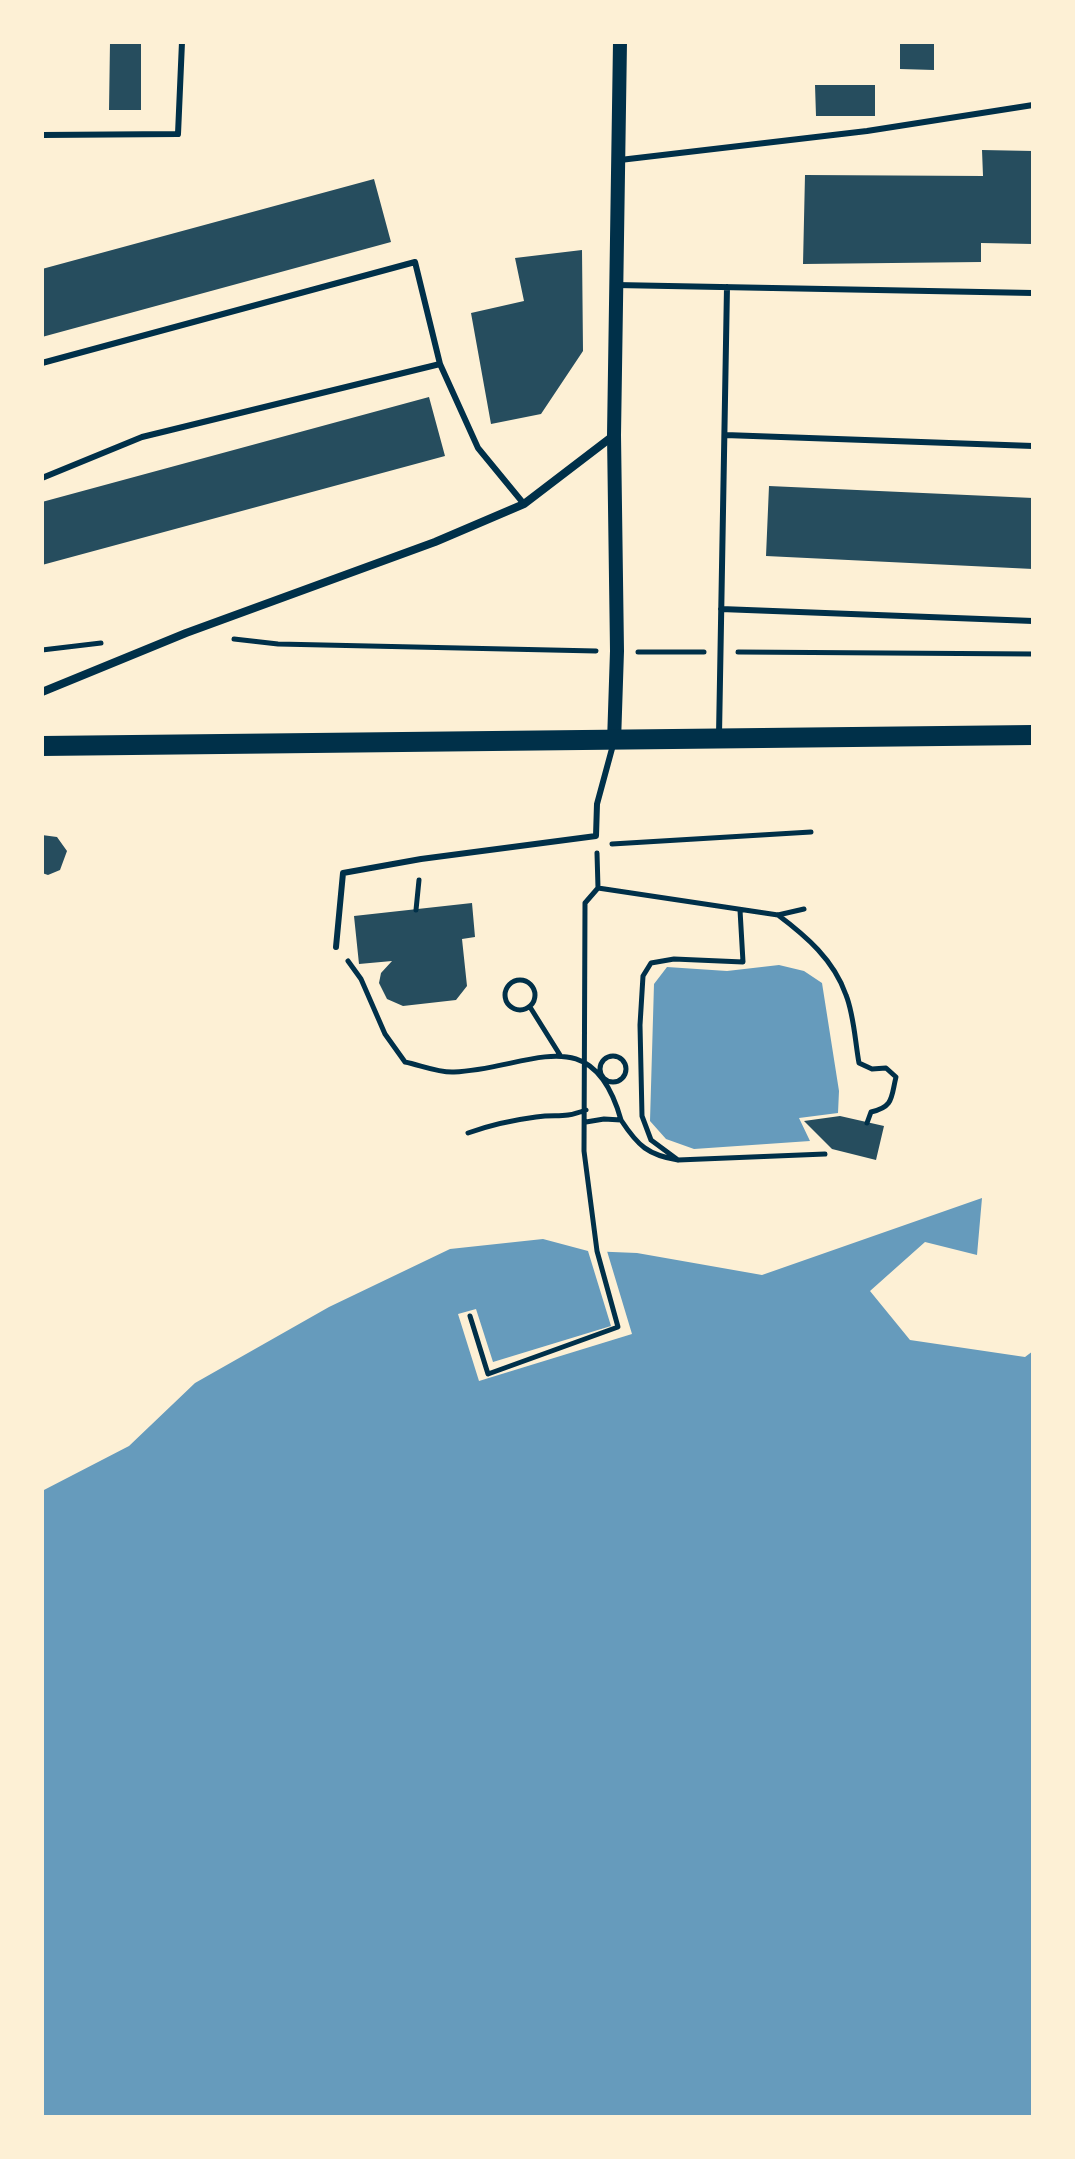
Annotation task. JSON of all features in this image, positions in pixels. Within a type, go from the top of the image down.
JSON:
[{"type":"main road","points":[[42,746],[1033,735]]},
{"type":"street","points":[[614,742],[617,651],[614,435],[620,42]]},
{"type":"street","points":[[42,692],[186,633],[435,542],[524,504],[614,435]]},
{"type":"lane","points":[[42,135],[178,134],[182,42]]},
{"type":"lane","points":[[620,160],[867,131],[1033,105]]},
{"type":"lane","points":[[42,363],[415,262],[440,364],[478,448],[524,504]]},
{"type":"lane","points":[[616,285],[1033,293]]},
{"type":"lane","points":[[719,740],[727,287]]},
{"type":"lane","points":[[42,478],[142,437],[440,364]]},
{"type":"lane","points":[[725,435],[1033,446]]},
{"type":"lane","points":[[721,609],[1033,621]]},
{"type":"lane","points":[[336,947],[343,873],[421,859],[596,836],[597,804],[614,742]]},
{"type":"path","points":[[470,1316],[488,1374],[618,1327],[597,1251],[584,1151],[585,903],[598,888],[597,845],[811,832]]},
{"type":"path","points":[[416,910],[421,859]]},
{"type":"path","points":[[598,888],[778,915],[804,909]]},
{"type":"path","points":[[678,1160],[651,1140],[642,1116],[640,1025],[643,976],[651,963],[674,959],[743,962],[740,910]]},
{"type":"path","points":[[778,915],[820,952],[834,970],[847,996],[859,1063],[872,1069],[886,1068],[896,1077],[889,1104],[871,1112],[867,1123]]},
{"type":"path","points":[[336,947],[361,979],[385,1034],[405,1062],[451,1072],[560,1055],[586,1061],[603,1077],[612,1082],[622,1079],[626,1066],[618,1057],[606,1057],[600,1068],[603,1077],[614,1095],[621,1120],[634,1139],[655,1156],[678,1160],[825,1154]]},
{"type":"path","points":[[522,979],[532,984],[536,997],[530,1007],[519,1011],[511,1008],[504,996],[506,987],[513,980],[522,979]]},
{"type":"path","points":[[530,1007],[560,1055]]},
{"type":"path","points":[[468,1133],[540,1117],[566,1118],[586,1110]]},
{"type":"path","points":[[586,1122],[621,1120]]},
{"type":"water","points":[[779,965],[804,971],[822,983],[839,1091],[838,1113],[799,1118],[810,1141],[694,1149],[666,1139],[650,1121],[654,984],[667,967],[727,971]]},
{"type":"water","points":[[982,1198],[977,1255],[925,1242],[870,1291],[910,1340],[1025,1357],[1033,1351],[1033,2117],[42,2117],[42,1491],[129,1446],[195,1383],[329,1307],[450,1249],[543,1239],[588,1251],[637,1253],[762,1275]]},
{"type":"pier","points":[[588,1251],[607,1251],[632,1334],[479,1381],[458,1314],[476,1309],[493,1362],[611,1326]]},
{"type":"building","points":[[110,42],[141,42],[141,110],[109,110]]},
{"type":"building","points":[[900,42],[934,42],[934,70],[900,69]]},
{"type":"building","points":[[815,85],[875,85],[875,116],[816,116]]},
{"type":"building","points":[[982,150],[1033,151],[1033,244],[981,243],[981,262],[803,264],[805,175],[983,176]]},
{"type":"building","points":[[374,179],[391,242],[42,337],[42,269]]},
{"type":"building","points":[[582,250],[583,351],[541,414],[491,424],[471,313],[524,301],[515,258]]},
{"type":"building","points":[[429,397],[445,456],[42,565],[42,502]]},
{"type":"building","points":[[769,486],[1033,498],[1033,569],[766,556]]},
{"type":"building","points":[[42,835],[57,837],[67,851],[60,870],[48,875],[42,873]]},
{"type":"building","points":[[472,903],[475,937],[462,939],[467,986],[456,1000],[403,1006],[387,999],[379,983],[381,973],[392,961],[359,964],[354,916]]},
{"type":"building","points":[[840,1116],[884,1126],[876,1160],[832,1149],[804,1121]]}]
